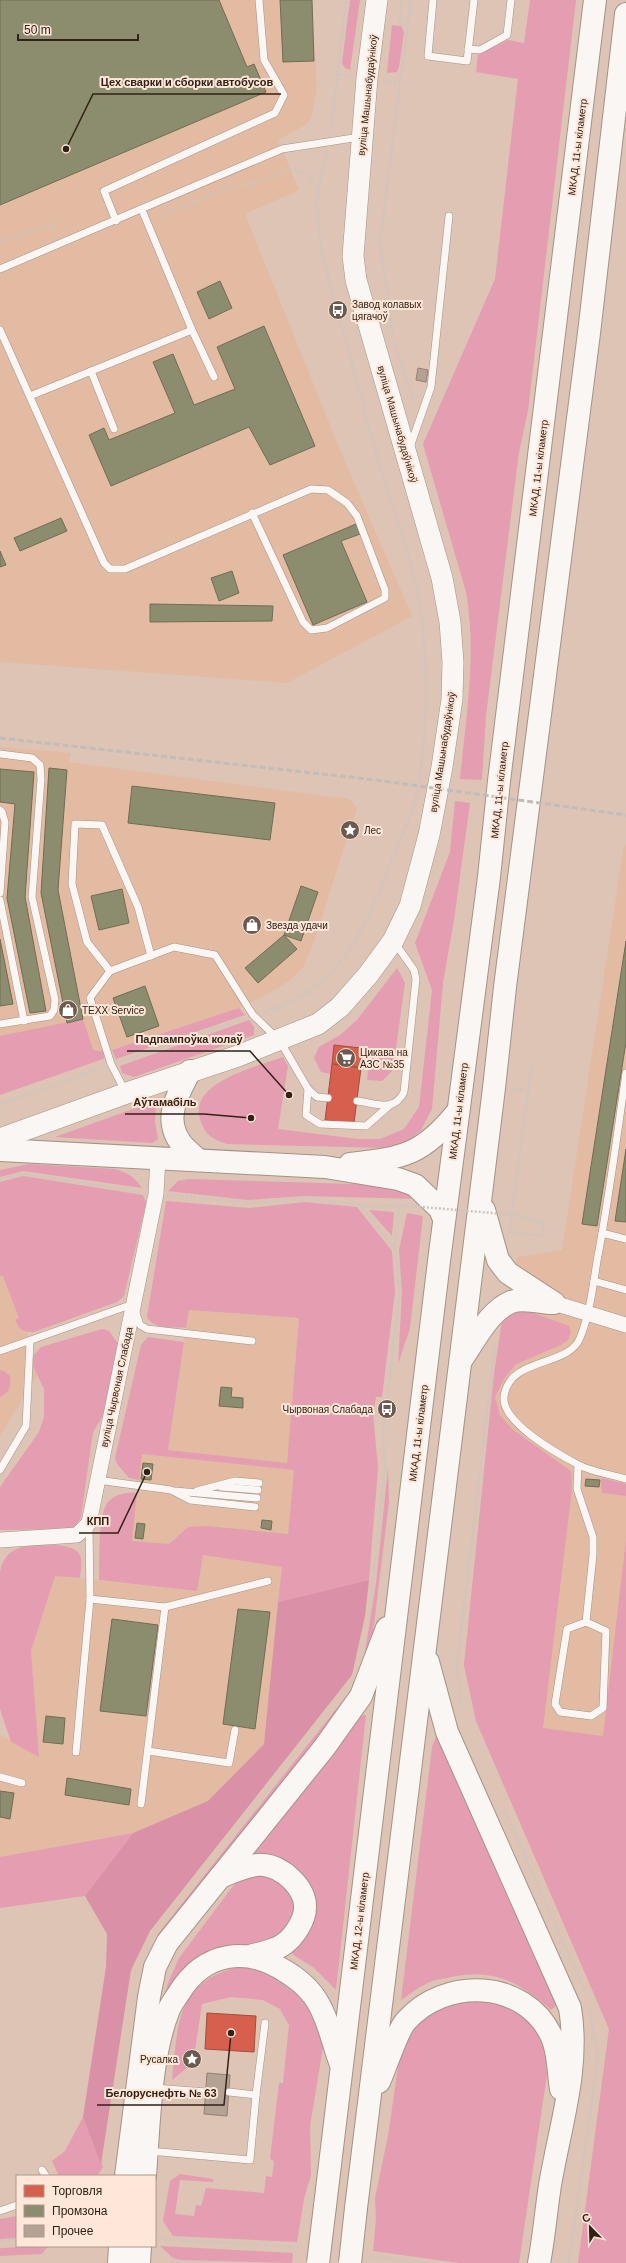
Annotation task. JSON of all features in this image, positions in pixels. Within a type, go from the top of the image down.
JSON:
[{"type":"highway","name":"МКАД, 11-ы кіламетр","points":[[400,1587],[444,1219],[490,876],[499,781],[595,0]]},
{"type":"highway","points":[[358,2259],[356,2208],[461,1361],[508,963],[589,333],[626,14]]},
{"type":"highway","points":[[190,1071],[173,1106],[172,1123],[180,1142],[198,1160]]},
{"type":"highway","points":[[325,1167],[379,1161],[400,1156],[420,1148],[441,1132],[458,1111]]},
{"type":"highway","points":[[0,1150],[325,1167],[398,1179],[415,1185],[440,1209],[444,1219]]},
{"type":"highway","points":[[480,1200],[498,1260],[508,1273],[554,1303]]},
{"type":"highway","points":[[461,1361],[484,1327],[500,1309],[512,1302],[554,1303]]},
{"type":"highway","points":[[126,2175],[144,2028],[155,1967],[167,1943],[324,1748],[362,1696],[400,1587]]},
{"type":"highway","name":"МКАД, 12-ы кіламетр","points":[[312,2255],[324,2206],[400,1587]]},
{"type":"highway","points":[[425,1650],[447,1732],[570,2008],[574,2047],[564,2112],[550,2185],[539,2263]]},
{"type":"highway","points":[[145,2175],[157,2049],[168,2011],[184,1984],[205,1965],[222,1957],[250,1956],[277,1948],[284,1944],[292,1936],[305,1914],[306,1906],[302,1893],[279,1869],[263,1865],[220,1877]]},
{"type":"highway","points":[[250,1956],[275,1964],[292,1976],[312,1994],[323,2012],[342,2067]]},
{"type":"highway","points":[[369,2108],[405,2022],[422,2005],[446,1994],[472,1989],[497,1992],[514,1998],[532,2011],[543,2023],[551,2035],[556,2052],[564,2112]]},
{"type":"highway","points":[[119,2263],[120,2247]]},
{"type":"highway","points":[[139,2263],[140,2247]]},
{"type":"main road","name":"вуліца Машынабудаўнікоў","points":[[0,1138],[126,1093],[280,1041],[318,1024],[340,1007],[393,941],[410,906],[429,835],[442,768],[452,699],[453,662],[447,603],[407,455],[356,280],[353,256],[362,136],[377,0]]},
{"type":"street","name":"вуліца Чырвоная Слабада","points":[[89,1523],[156,1194],[158,1158]]},
{"type":"street","points":[[554,1303],[626,1325]]},
{"type":"street","points":[[1,1541],[77,1535],[89,1523]]},
{"type":"lane","points":[[116,221],[104,191],[275,113],[284,95],[264,60],[259,0]]},
{"type":"lane","points":[[433,0],[428,56],[467,61],[474,0]]},
{"type":"lane","points":[[468,49],[480,50],[507,35],[511,0]]},
{"type":"lane","points":[[0,269],[142,210],[282,149],[362,136]]},
{"type":"lane","points":[[142,210],[192,330],[214,377]]},
{"type":"lane","points":[[407,455],[431,387],[449,216]]},
{"type":"lane","points":[[0,330],[104,563],[110,569],[125,569],[252,513],[311,489],[328,490],[347,503],[357,516],[385,590],[385,598],[328,628],[311,630],[303,622],[252,513]]},
{"type":"lane","points":[[30,396],[192,330]]},
{"type":"lane","points":[[91,371],[114,429]]},
{"type":"lane","points":[[0,754],[32,758],[40,765],[41,780],[32,897],[55,1000],[54,1010],[50,1016],[0,1024]]},
{"type":"lane","points":[[0,810],[5,822],[0,893]]},
{"type":"lane","points":[[110,970],[87,942],[72,884],[75,824],[102,825],[138,907],[151,956]]},
{"type":"lane","points":[[0,900],[24,1021]]},
{"type":"lane","points":[[308,1089],[306,1115],[320,1124],[366,1126],[390,1106],[400,1101],[404,1092],[416,980],[414,970],[393,941]]},
{"type":"lane","points":[[126,1093],[111,1064],[90,998],[110,970],[174,947],[215,955],[253,1015],[280,1041],[308,1089],[317,1097],[328,1098]]},
{"type":"lane","points":[[626,1073],[594,1281],[580,1339],[574,1349],[518,1372],[509,1384],[504,1398],[508,1413],[519,1426],[578,1465],[626,1479]]},
{"type":"lane","points":[[357,1101],[390,1106]]},
{"type":"lane","points":[[602,1233],[626,1239]]},
{"type":"lane","points":[[594,1281],[626,1290]]},
{"type":"lane","points":[[0,1351],[30,1342],[133,1304],[140,1325],[147,1329],[252,1341]]},
{"type":"lane","points":[[0,1470],[26,1426],[30,1342]]},
{"type":"lane","points":[[578,1465],[578,1489],[592,1537],[593,1555],[586,1622]]},
{"type":"lane","points":[[97,1480],[171,1490],[257,1498]]},
{"type":"lane","points":[[191,1492],[235,1481],[258,1486]]},
{"type":"lane","points":[[171,1490],[190,1500],[255,1507]]},
{"type":"lane","points":[[76,1752],[90,1599],[89,1523]]},
{"type":"lane","points":[[90,1599],[165,1607],[268,1582]]},
{"type":"lane","points":[[141,1804],[165,1607]]},
{"type":"lane","points":[[586,1622],[606,1631],[603,1708],[591,1716],[560,1712],[555,1704],[567,1629],[586,1622]]},
{"type":"lane","points":[[148,1751],[229,1763],[235,1730]]},
{"type":"lane","points":[[0,1777],[22,1783]]},
{"type":"lane","points":[[147,2151],[250,2160],[264,2023]]},
{"type":"lane","points":[[153,2088],[206,2092]]},
{"type":"lane","points":[[229,2092],[256,2095]]},
{"type":"lane","points":[[0,2211],[16,2205]]},
{"type":"path","points":[[0,1104],[253,1015],[288,1005],[315,989],[345,956],[358,937],[377,898],[406,824],[419,783],[425,702],[425,660],[416,580],[367,424],[361,396],[321,251],[318,229],[318,190],[329,142],[346,0]]},
{"type":"path","points":[[402,0],[399,23],[408,25]]},
{"type":"path","points":[[410,0],[380,242],[393,336],[420,421]]},
{"type":"path","points":[[338,74],[350,76]]},
{"type":"path","points":[[386,81],[400,82]]},
{"type":"path","points":[[509,1238],[532,1063]]},
{"type":"path","points":[[0,1179],[23,1174],[156,1194],[251,1203],[307,1199],[516,1215],[544,1223],[542,1236],[509,1232]]},
{"type":"path","points":[[359,1204],[395,1249]]},
{"type":"path","points":[[367,1628],[385,1468],[383,1436],[400,1291],[395,1249],[399,1206]]},
{"type":"path","points":[[462,1710],[457,1665],[495,1340]]},
{"type":"path","points":[[501,1803],[582,1982],[587,1997]]},
{"type":"path","points":[[569,2263],[598,2057],[589,2004]]},
{"type":"path","points":[[0,2241],[16,2239]]},
{"type":"path","points":[[156,2239],[312,2255]]},
{"type":"path","points":[[358,2259],[428,2263]]},
{"type":"shaded area","points":[[0,0],[312,0],[317,89],[312,114],[307,124],[278,140],[299,190],[245,214],[338,445],[412,616],[287,683],[0,662]]},
{"type":"shaded area","points":[[350,0],[360,0],[350,70],[345,68],[342,63]]},
{"type":"shaded area","points":[[530,0],[576,0],[528,411],[519,452],[486,716],[482,780],[460,779],[471,662],[469,616],[466,592],[423,444],[495,279],[518,79],[476,72],[478,54],[508,40],[524,43]]},
{"type":"shaded area","points":[[392,25],[401,26],[404,32],[397,72],[387,73]]},
{"type":"shaded area","points":[[0,747],[71,753],[69,762],[349,799],[357,808],[313,944],[304,966],[289,981],[261,998],[246,1003],[239,1008],[108,1052],[0,1036]]},
{"type":"shaded area","points":[[455,801],[470,803],[454,920],[443,983],[432,1109],[421,1130],[405,1144],[388,1148],[227,1144],[210,1136],[204,1129],[200,1119],[199,1106],[204,1095],[214,1086],[228,1078],[258,1065],[283,1057],[288,1066],[278,1129],[358,1139],[380,1139],[404,1129],[419,1107],[432,990],[415,943],[450,852]]},
{"type":"shaded area","points":[[624,845],[626,846],[626,2263],[578,2263],[609,2029],[476,1721],[464,1665],[494,1374],[503,1314],[517,1257],[562,1250]]},
{"type":"shaded area","points":[[397,968],[405,983],[393,1070],[382,1081],[367,1080],[370,1049],[334,1045],[331,1074],[321,1072],[314,1058],[319,1047],[340,1035],[357,1020]]},
{"type":"shaded area","points":[[239,1008],[245,1015],[116,1059],[112,1050]]},
{"type":"shaded area","points":[[83,1019],[93,1050],[108,1052],[103,1059],[0,1095],[0,1036]]},
{"type":"shaded area","points":[[249,1020],[254,1027],[254,1035],[134,1077],[122,1073],[120,1066]]},
{"type":"shaded area","points":[[147,1104],[152,1104],[156,1108],[155,1122],[158,1139],[152,1143],[55,1137]]},
{"type":"shaded area","points":[[29,1164],[115,1169],[131,1176],[142,1188],[23,1171],[0,1177],[0,1170]]},
{"type":"shaded area","points":[[23,1176],[143,1195],[146,1203],[124,1296],[117,1302],[34,1332],[24,1331],[18,1326],[15,1320],[19,1318],[3,1276],[0,1276],[0,1182]]},
{"type":"shaded area","points":[[189,1179],[385,1185],[403,1189],[419,1199],[305,1196],[248,1200],[168,1191],[178,1181]]},
{"type":"shaded area","points":[[166,1201],[249,1208],[305,1202],[357,1207],[392,1251],[395,1292],[382,1397],[376,1397],[373,1414],[378,1468],[369,1580],[278,1602],[282,1567],[203,1555],[197,1591],[99,1580],[100,1540],[104,1509],[111,1499],[121,1494],[137,1493],[132,1541],[169,1544],[188,1527],[207,1526],[288,1534],[294,1470],[142,1454],[139,1480],[129,1478],[117,1464],[115,1458],[141,1345],[148,1337],[184,1342],[168,1450],[287,1463],[299,1318],[189,1310],[186,1328],[164,1327],[150,1321],[147,1317]]},
{"type":"shaded area","points":[[369,1210],[394,1212],[392,1236]]},
{"type":"shaded area","points":[[407,1213],[423,1216],[410,1328],[398,1364],[402,1293],[399,1250]]},
{"type":"shaded area","points":[[3,1269],[30,1342],[38,1374],[0,1436],[0,1270]]},
{"type":"shaded area","points":[[520,1308],[569,1326],[571,1333],[568,1340],[561,1345],[516,1364],[504,1379],[495,1397],[500,1415],[512,1429],[571,1471],[572,1489],[543,1728],[603,1736],[626,1539],[626,2263],[578,2263],[609,2029],[476,1721],[464,1665],[494,1374],[503,1314]]},
{"type":"shaded area","points":[[189,1310],[299,1318],[287,1463],[168,1450]]},
{"type":"shaded area","points":[[102,1329],[109,1331],[119,1345],[106,1411],[93,1432],[81,1517],[74,1529],[0,1530],[0,1487],[39,1432],[44,1417],[44,1389],[32,1364],[34,1355],[41,1347]]},
{"type":"shaded area","points":[[0,1370],[4,1371],[10,1376],[10,1386],[6,1393],[0,1397]]},
{"type":"shaded area","points":[[141,1454],[294,1470],[288,1535],[207,1526],[175,1537],[169,1544],[132,1541]]},
{"type":"shaded area","points":[[388,1468],[389,1502],[369,1665],[356,1692],[162,1939],[157,1935],[352,1689],[360,1674],[376,1583]]},
{"type":"shaded area","points":[[601,1478],[626,1484],[626,1496],[602,1493]]},
{"type":"shaded area","points":[[58,1545],[77,1551],[80,1554],[81,1570],[80,1578],[55,1576],[31,1651],[39,1757],[11,1742],[0,1709],[0,1572],[3,1562],[14,1550],[30,1546]]},
{"type":"shaded area","points":[[203,1555],[282,1567],[264,1744],[208,1801],[133,1833],[0,1857],[0,1735],[39,1756],[31,1651],[55,1576],[197,1591]]},
{"type":"shaded area","points":[[369,1580],[365,1616],[352,1675],[150,1931],[131,1970],[101,2164],[83,2117],[106,1967],[107,1934],[85,1896],[133,1833],[208,1801],[264,1744],[278,1602]]},
{"type":"shaded area","points":[[362,1715],[366,1715],[336,1990],[314,1968],[290,1951],[313,1904],[255,1861],[248,1853]]},
{"type":"shaded area","points":[[439,1729],[557,2005],[551,2010],[528,1991],[516,1985],[493,1976],[481,1975],[467,1975],[432,1981],[401,2000],[432,1747]]},
{"type":"shaded area","points":[[133,1833],[85,1896],[0,1908],[0,1857]]},
{"type":"shaded area","points":[[256,1873],[277,1877],[297,1904],[283,1937],[257,1946],[233,1946],[191,1963],[177,1977],[159,2018],[168,1983],[179,1958],[236,1882]]},
{"type":"shaded area","points":[[239,1967],[260,1967],[292,1986],[316,2016],[324,2041],[310,2126],[311,2175],[304,2199],[297,2242],[173,2236],[163,2221],[170,2181],[180,2174],[213,2179],[213,2182],[180,2180],[175,2214],[194,2216],[196,2205],[201,2206],[206,2188],[264,2193],[266,2176],[272,2177],[274,2161],[270,2159],[279,2083],[283,2083],[289,2025],[280,2009],[263,2000],[231,1997],[202,2004],[193,2063],[172,2080],[179,2024],[184,2008],[191,1995],[202,1983],[218,1974]]},
{"type":"shaded area","points":[[485,1996],[510,2008],[528,2022],[535,2030],[541,2041],[548,2068],[519,2263],[459,2263],[373,2251],[376,2219],[375,2198],[388,2136],[400,2053],[406,2035],[428,2010]]},
{"type":"shaded area","points":[[83,2117],[103,2167],[98,2175],[59,2175],[52,2161],[65,2151]]},
{"type":"shaded area","points":[[16,2216],[16,2238],[0,2239],[0,2219]]},
{"type":"shaded area","points":[[160,2246],[293,2253],[292,2263],[181,2260],[173,2258]]},
{"type":"shaded area","points":[[47,2247],[42,2254],[0,2256],[0,2248]]},
{"type":"building: Торговля","points":[[334,1045],[370,1049],[368,1068],[332,1064]]},
{"type":"building: Торговля","points":[[332,1064],[361,1068],[354,1123],[325,1120]]},
{"type":"building: Торговля","points":[[207,2013],[256,2016],[254,2052],[205,2049]]},
{"type":"building: Промзона","points":[[0,0],[219,0],[247,67],[254,64],[266,92],[0,205]]},
{"type":"building: Промзона","points":[[280,0],[312,0],[314,61],[283,62]]},
{"type":"building: Промзона","points":[[220,281],[232,308],[209,319],[197,292]]},
{"type":"building: Промзона","points":[[264,326],[315,446],[270,465],[249,427],[111,486],[89,435],[104,428],[109,440],[175,413],[153,362],[173,354],[194,405],[235,389],[217,347]]},
{"type":"building: Промзона","points":[[61,518],[67,531],[20,551],[14,538]]},
{"type":"building: Промзона","points":[[356,524],[360,534],[341,541],[367,602],[313,625],[283,555]]},
{"type":"building: Промзона","points":[[0,551],[6,565],[0,567]]},
{"type":"building: Промзона","points":[[232,571],[239,593],[219,601],[211,578]]},
{"type":"building: Промзона","points":[[150,604],[273,606],[272,621],[150,622]]},
{"type":"building: Промзона","points":[[49,768],[67,770],[58,890],[83,1019],[67,1023],[41,893]]},
{"type":"building: Промзона","points":[[0,769],[34,772],[25,897],[46,1011],[30,1013],[7,898],[15,804],[0,802]]},
{"type":"building: Промзона","points":[[132,786],[275,803],[270,840],[128,823]]},
{"type":"building: Промзона","points":[[301,886],[318,892],[301,941],[284,935]]},
{"type":"building: Промзона","points":[[122,889],[129,923],[99,930],[91,896]]},
{"type":"building: Промзона","points":[[284,935],[297,949],[258,983],[245,968]]},
{"type":"building: Промзона","points":[[0,939],[13,1004],[0,1006]]},
{"type":"building: Промзона","points":[[626,941],[626,1042],[597,1226],[582,1224]]},
{"type":"building: Промзона","points":[[145,986],[159,1026],[127,1037],[113,998]]},
{"type":"building: Промзона","points":[[626,1149],[626,1222],[615,1221]]},
{"type":"building: Промзона","points":[[221,1387],[232,1388],[231,1397],[243,1398],[243,1408],[219,1406]]},
{"type":"building: Промзона","points":[[143,1463],[153,1464],[151,1480],[141,1479]]},
{"type":"building: Промзона","points":[[586,1479],[600,1480],[599,1487],[585,1486]]},
{"type":"building: Промзона","points":[[262,1520],[272,1521],[271,1530],[261,1528]]},
{"type":"building: Промзона","points":[[137,1523],[145,1524],[143,1539],[135,1538]]},
{"type":"building: Промзона","points":[[238,1609],[270,1612],[255,1729],[223,1724]]},
{"type":"building: Промзона","points":[[112,1619],[158,1625],[146,1716],[100,1711]]},
{"type":"building: Промзона","points":[[46,1716],[65,1718],[63,1744],[43,1742]]},
{"type":"building: Промзона","points":[[67,1778],[131,1789],[129,1805],[65,1795]]},
{"type":"building: Промзона","points":[[0,1791],[14,1793],[10,1819],[0,1817]]},
{"type":"building: Прочее","points":[[418,368],[428,370],[426,382],[416,380]]},
{"type":"building: Прочее","points":[[207,2073],[230,2075],[227,2116],[204,2114]]},
{"type":"railway","points":[[0,738],[376,780],[626,815]]},
{"type":"place","name":"Цех сварки и сборки автобусов","points":[[66,149]]},
{"type":"place","name":"Завод колавых цягачоў","points":[[338,310]]},
{"type":"place","name":"Лес","points":[[350,830]]},
{"type":"place","name":"Звезда удачи","points":[[252,925]]},
{"type":"place","name":"TEXX Service","points":[[68,1010]]},
{"type":"place","name":"Цикава на АЗС №35","points":[[346,1058]]},
{"type":"place","name":"Падпампоўка колаў","points":[[289,1095]]},
{"type":"place","name":"Аўтамабіль","points":[[251,1118]]},
{"type":"place","name":"Чырвоная Слабада","points":[[387,1409]]},
{"type":"place","name":"КПП","points":[[147,1472]]},
{"type":"place","name":"Белоруснефть № 63","points":[[231,2033]]},
{"type":"place","name":"Русалка","points":[[192,2059]]}]
